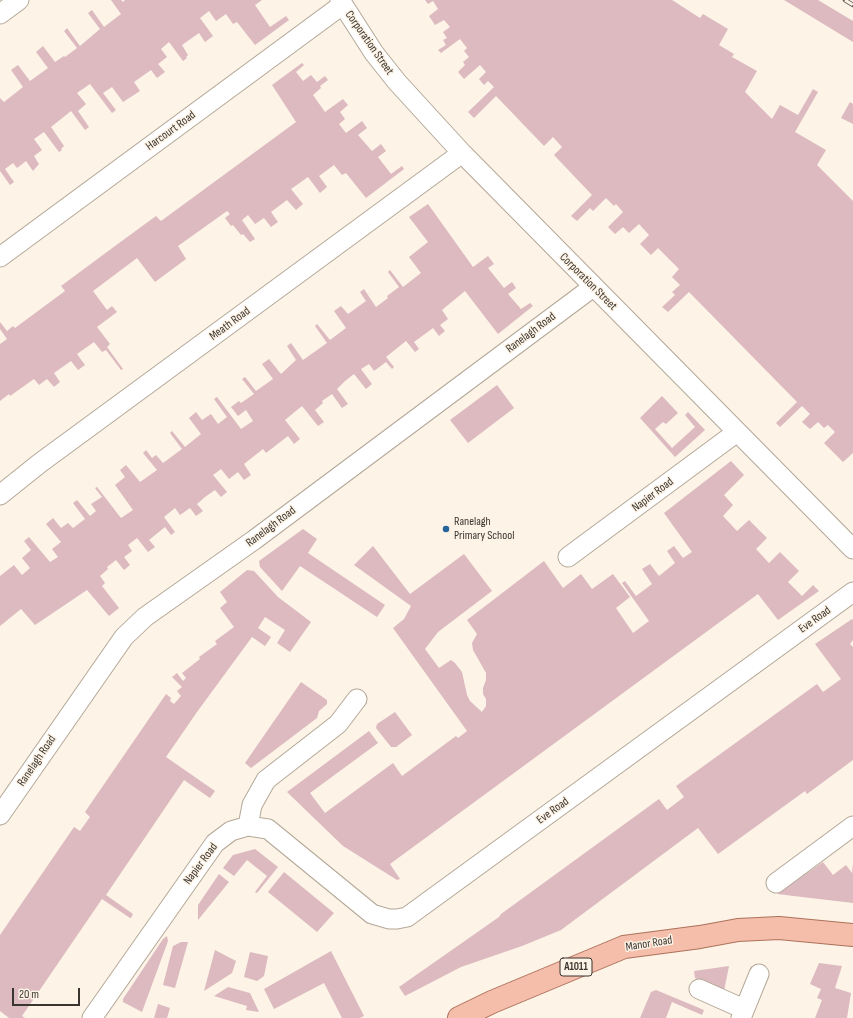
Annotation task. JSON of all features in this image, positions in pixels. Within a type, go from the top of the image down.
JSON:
[{"type":"main road","name":"Manor Road","points":[[459,1018],[500,999],[624,947],[700,937],[738,930],[779,928],[853,935]]},
{"type":"street","name":"Corporation Street","points":[[341,2],[374,53],[397,82],[462,153],[853,550]]},
{"type":"street","name":"Harcourt Road","points":[[0,257],[341,2]]},
{"type":"street","name":"Meath Road","points":[[0,495],[40,463],[462,153]]},
{"type":"street","name":"Ranelagh Road","points":[[0,815],[104,664],[124,637],[140,622],[244,547],[593,287]]},
{"type":"street","name":"Napier Road","points":[[568,557],[737,432]]},
{"type":"street","name":"Eve Road","points":[[248,826],[268,829],[372,914],[397,920],[408,917],[853,592]]},
{"type":"street","points":[[248,826],[252,805],[266,780],[338,724],[357,699]]},
{"type":"street","name":"Napier Road","points":[[92,1018],[215,843],[231,831],[248,826]]},
{"type":"street","points":[[776,883],[853,826]]},
{"type":"street","points":[[699,989],[743,1014],[759,974]]},
{"type":"shaded area","points":[[111,0],[121,0],[123,2],[125,0],[262,0],[255,5],[270,27],[286,16],[289,20],[255,45],[237,22],[233,24],[226,14],[216,21],[209,11],[200,18],[213,36],[205,42],[199,33],[182,45],[188,55],[186,57],[187,58],[183,61],[169,42],[161,49],[167,57],[158,64],[165,72],[157,78],[151,70],[134,82],[140,91],[123,102],[112,87],[103,93],[116,110],[112,113],[90,84],[77,93],[86,104],[78,111],[89,127],[85,130],[71,111],[51,127],[64,146],[61,149],[62,150],[59,152],[44,132],[34,139],[42,150],[34,156],[39,164],[33,171],[26,161],[17,168],[13,163],[5,169],[14,182],[10,185],[0,171],[0,98],[4,102],[23,87],[11,70],[18,65],[30,81],[48,68],[36,52],[43,46],[55,62],[64,56],[65,57],[77,48],[64,31],[67,28],[80,46],[100,29],[88,13],[92,10],[104,27],[121,14]]},
{"type":"shaded area","points":[[425,0],[672,0],[700,18],[703,14],[728,29],[719,45],[734,54],[732,57],[757,71],[745,92],[772,119],[780,105],[798,115],[813,89],[818,92],[795,132],[826,150],[817,165],[853,201],[853,453],[843,462],[824,443],[835,432],[828,425],[824,428],[818,422],[810,429],[802,422],[810,414],[802,406],[780,427],[776,423],[797,402],[689,292],[668,312],[662,307],[675,295],[672,292],[680,285],[672,277],[679,269],[658,248],[651,255],[640,244],[649,235],[639,224],[629,233],[623,227],[615,234],[608,227],[623,212],[616,204],[614,206],[606,198],[593,211],[590,208],[577,221],[571,216],[592,195],[554,155],[562,147],[553,137],[544,146],[496,96],[474,118],[468,112],[494,87],[488,81],[484,85],[479,79],[486,72],[480,65],[464,79],[458,72],[465,65],[463,62],[469,57],[464,51],[467,48],[460,39],[441,53],[438,50],[446,45],[443,40],[447,38],[443,32],[450,27],[444,20],[435,25],[429,16],[438,9],[433,1],[428,4]]},
{"type":"shaded area","points":[[784,0],[818,0],[853,21],[853,42]]},
{"type":"shaded area","points":[[302,63],[304,65],[296,72],[303,81],[311,75],[317,82],[325,76],[328,80],[320,86],[321,88],[313,95],[325,112],[343,99],[348,105],[340,112],[345,119],[339,124],[346,133],[362,121],[367,128],[358,135],[372,151],[381,144],[386,151],[378,157],[391,174],[402,166],[404,169],[366,198],[346,173],[342,175],[334,165],[319,176],[327,187],[320,193],[308,177],[291,189],[303,204],[296,210],[287,200],[271,212],[278,222],[271,227],[264,218],[255,224],[248,215],[242,220],[255,239],[250,242],[243,234],[241,235],[233,225],[231,226],[225,218],[230,214],[227,211],[178,246],[186,259],[155,282],[137,258],[93,291],[107,310],[112,306],[117,312],[97,327],[110,344],[107,347],[123,369],[121,370],[106,350],[102,352],[94,342],[77,354],[85,365],[78,370],[71,361],[54,373],[60,382],[54,387],[47,379],[39,385],[34,379],[10,396],[9,394],[0,401],[0,344],[7,339],[0,329],[0,322],[7,331],[13,326],[15,328],[65,291],[61,286],[115,246],[156,216],[161,221],[296,122],[272,85]]},
{"type":"shaded area","points":[[850,102],[853,104],[853,124],[841,118]]},
{"type":"shaded area","points":[[428,204],[473,267],[488,256],[494,264],[488,268],[504,288],[512,282],[516,288],[508,294],[521,309],[530,303],[533,306],[498,334],[465,291],[442,310],[448,319],[440,325],[445,331],[439,336],[433,328],[414,342],[419,349],[415,352],[406,341],[386,357],[394,367],[392,369],[386,362],[374,371],[369,364],[361,369],[372,384],[366,389],[354,374],[337,389],[348,404],[342,408],[332,394],[322,401],[323,403],[315,410],[324,422],[318,426],[302,406],[285,420],[300,439],[294,444],[288,436],[266,453],[263,449],[244,464],[251,475],[244,480],[238,472],[229,479],[221,469],[213,475],[227,492],[221,497],[215,490],[205,497],[197,504],[203,511],[196,516],[190,508],[180,515],[175,508],[164,517],[175,532],[171,535],[165,527],[149,540],[155,547],[148,552],[137,538],[128,545],[132,551],[124,557],[130,565],[124,570],[116,560],[107,567],[108,569],[100,576],[105,583],[102,586],[119,608],[109,616],[87,590],[35,625],[21,609],[0,626],[0,576],[14,565],[22,575],[30,568],[22,558],[31,550],[24,541],[29,537],[50,562],[58,557],[52,549],[61,542],[46,524],[53,518],[61,528],[68,523],[73,528],[85,519],[73,503],[77,500],[90,516],[96,511],[91,504],[102,497],[95,488],[97,487],[121,518],[133,510],[115,485],[125,477],[120,470],[126,465],[140,482],[157,470],[143,453],[146,450],[152,458],[156,455],[163,463],[182,449],[170,433],[172,431],[185,447],[201,434],[189,418],[196,412],[202,420],[211,414],[218,424],[227,417],[214,399],[217,397],[241,429],[253,421],[246,410],[238,416],[231,407],[239,401],[241,403],[254,394],[242,379],[245,377],[256,391],[273,379],[262,364],[269,359],[281,374],[296,360],[287,346],[291,343],[303,360],[327,343],[315,326],[317,324],[330,340],[346,328],[334,311],[341,306],[348,314],[366,301],[360,292],[364,289],[376,307],[399,287],[388,272],[390,270],[403,287],[421,273],[409,257],[428,242],[409,217]]},
{"type":"shaded area","points":[[497,385],[514,408],[468,443],[450,420]]},
{"type":"shaded area","points":[[662,396],[678,413],[666,424],[663,422],[655,429],[672,448],[695,427],[685,415],[688,412],[705,430],[675,457],[640,418]]},
{"type":"shaded area","points":[[731,461],[744,475],[724,495],[733,505],[723,516],[737,531],[749,520],[767,538],[756,549],[769,563],[780,552],[799,571],[788,582],[802,596],[813,585],[819,591],[778,620],[758,594],[390,864],[400,879],[397,880],[343,846],[287,792],[369,731],[378,743],[310,793],[325,813],[393,763],[402,776],[456,736],[458,738],[467,731],[393,628],[404,619],[411,606],[354,565],[373,546],[410,594],[464,554],[492,591],[438,632],[425,649],[439,668],[451,660],[455,663],[462,672],[467,695],[470,701],[482,712],[486,706],[483,688],[486,680],[486,673],[473,650],[472,643],[477,634],[467,620],[544,561],[563,588],[581,574],[592,589],[613,574],[630,597],[616,608],[633,633],[649,621],[622,583],[625,581],[636,596],[652,584],[642,569],[650,564],[659,576],[675,563],[667,551],[674,546],[683,558],[692,552],[664,513]]},
{"type":"shaded area","points":[[303,529],[317,539],[308,553],[385,605],[377,617],[300,566],[282,591],[260,567],[259,561]]},
{"type":"shaded area","points":[[247,570],[254,571],[278,597],[311,622],[290,652],[277,643],[285,630],[265,617],[258,628],[271,637],[265,646],[252,637],[166,757],[215,791],[210,798],[184,780],[106,895],[133,914],[131,918],[102,899],[22,1016],[25,1018],[9,1018],[0,1011],[0,935],[74,827],[80,831],[90,817],[85,812],[166,694],[171,698],[170,701],[174,704],[181,696],[177,691],[182,687],[172,677],[177,673],[183,681],[186,678],[182,673],[200,659],[199,657],[217,644],[215,641],[234,627],[220,608],[227,602],[220,592]]},
{"type":"shaded area","points":[[852,619],[853,640],[850,644],[853,647],[853,760],[807,794],[805,791],[718,854],[698,828],[561,930],[522,946],[461,967],[405,996],[399,987],[499,917],[501,914],[659,799],[667,810],[684,797],[676,786],[817,684],[823,692],[841,679],[815,644]]},
{"type":"shaded area","points":[[301,682],[327,700],[327,704],[319,711],[317,718],[251,768],[245,763]]},
{"type":"shaded area","points":[[395,712],[412,735],[396,747],[391,747],[376,728],[377,724]]},
{"type":"shaded area","points":[[255,849],[278,867],[257,893],[255,892],[267,876],[247,860],[234,876],[223,868],[233,855]]},
{"type":"shaded area","points":[[823,862],[833,875],[846,865],[852,873],[853,864],[853,903],[777,894]]},
{"type":"shaded area","points":[[284,872],[334,913],[317,932],[268,892]]},
{"type":"shaded area","points":[[219,874],[229,882],[198,920],[198,905]]},
{"type":"shaded area","points":[[167,936],[168,941],[142,1012],[123,1002],[123,999],[163,939]]},
{"type":"shaded area","points":[[181,942],[188,942],[175,988],[163,985],[173,946]]},
{"type":"shaded area","points":[[215,950],[236,961],[232,973],[204,991]]},
{"type":"shaded area","points":[[331,951],[364,1016],[360,1018],[342,1018],[324,983],[274,1009],[264,989]]},
{"type":"shaded area","points":[[250,952],[268,956],[264,976],[257,981],[244,977]]},
{"type":"shaded area","points":[[819,963],[842,966],[835,988],[851,993],[847,1018],[815,1018],[822,1000],[817,998],[821,989],[810,984]]},
{"type":"shaded area","points":[[729,966],[724,991],[695,978],[694,971]]},
{"type":"shaded area","points":[[228,987],[250,993],[259,1012],[246,1010],[247,1006],[214,996]]},
{"type":"shaded area","points":[[656,990],[704,1010],[702,1015],[672,1002],[666,1018],[640,1018],[651,992]]},
{"type":"shaded area","points":[[158,1004],[170,1008],[167,1018],[154,1018]]},
{"type":"railway","points":[[845,0],[853,5]]},
{"type":"place","name":"Ranelagh Primary School","points":[[446,529]]}]
